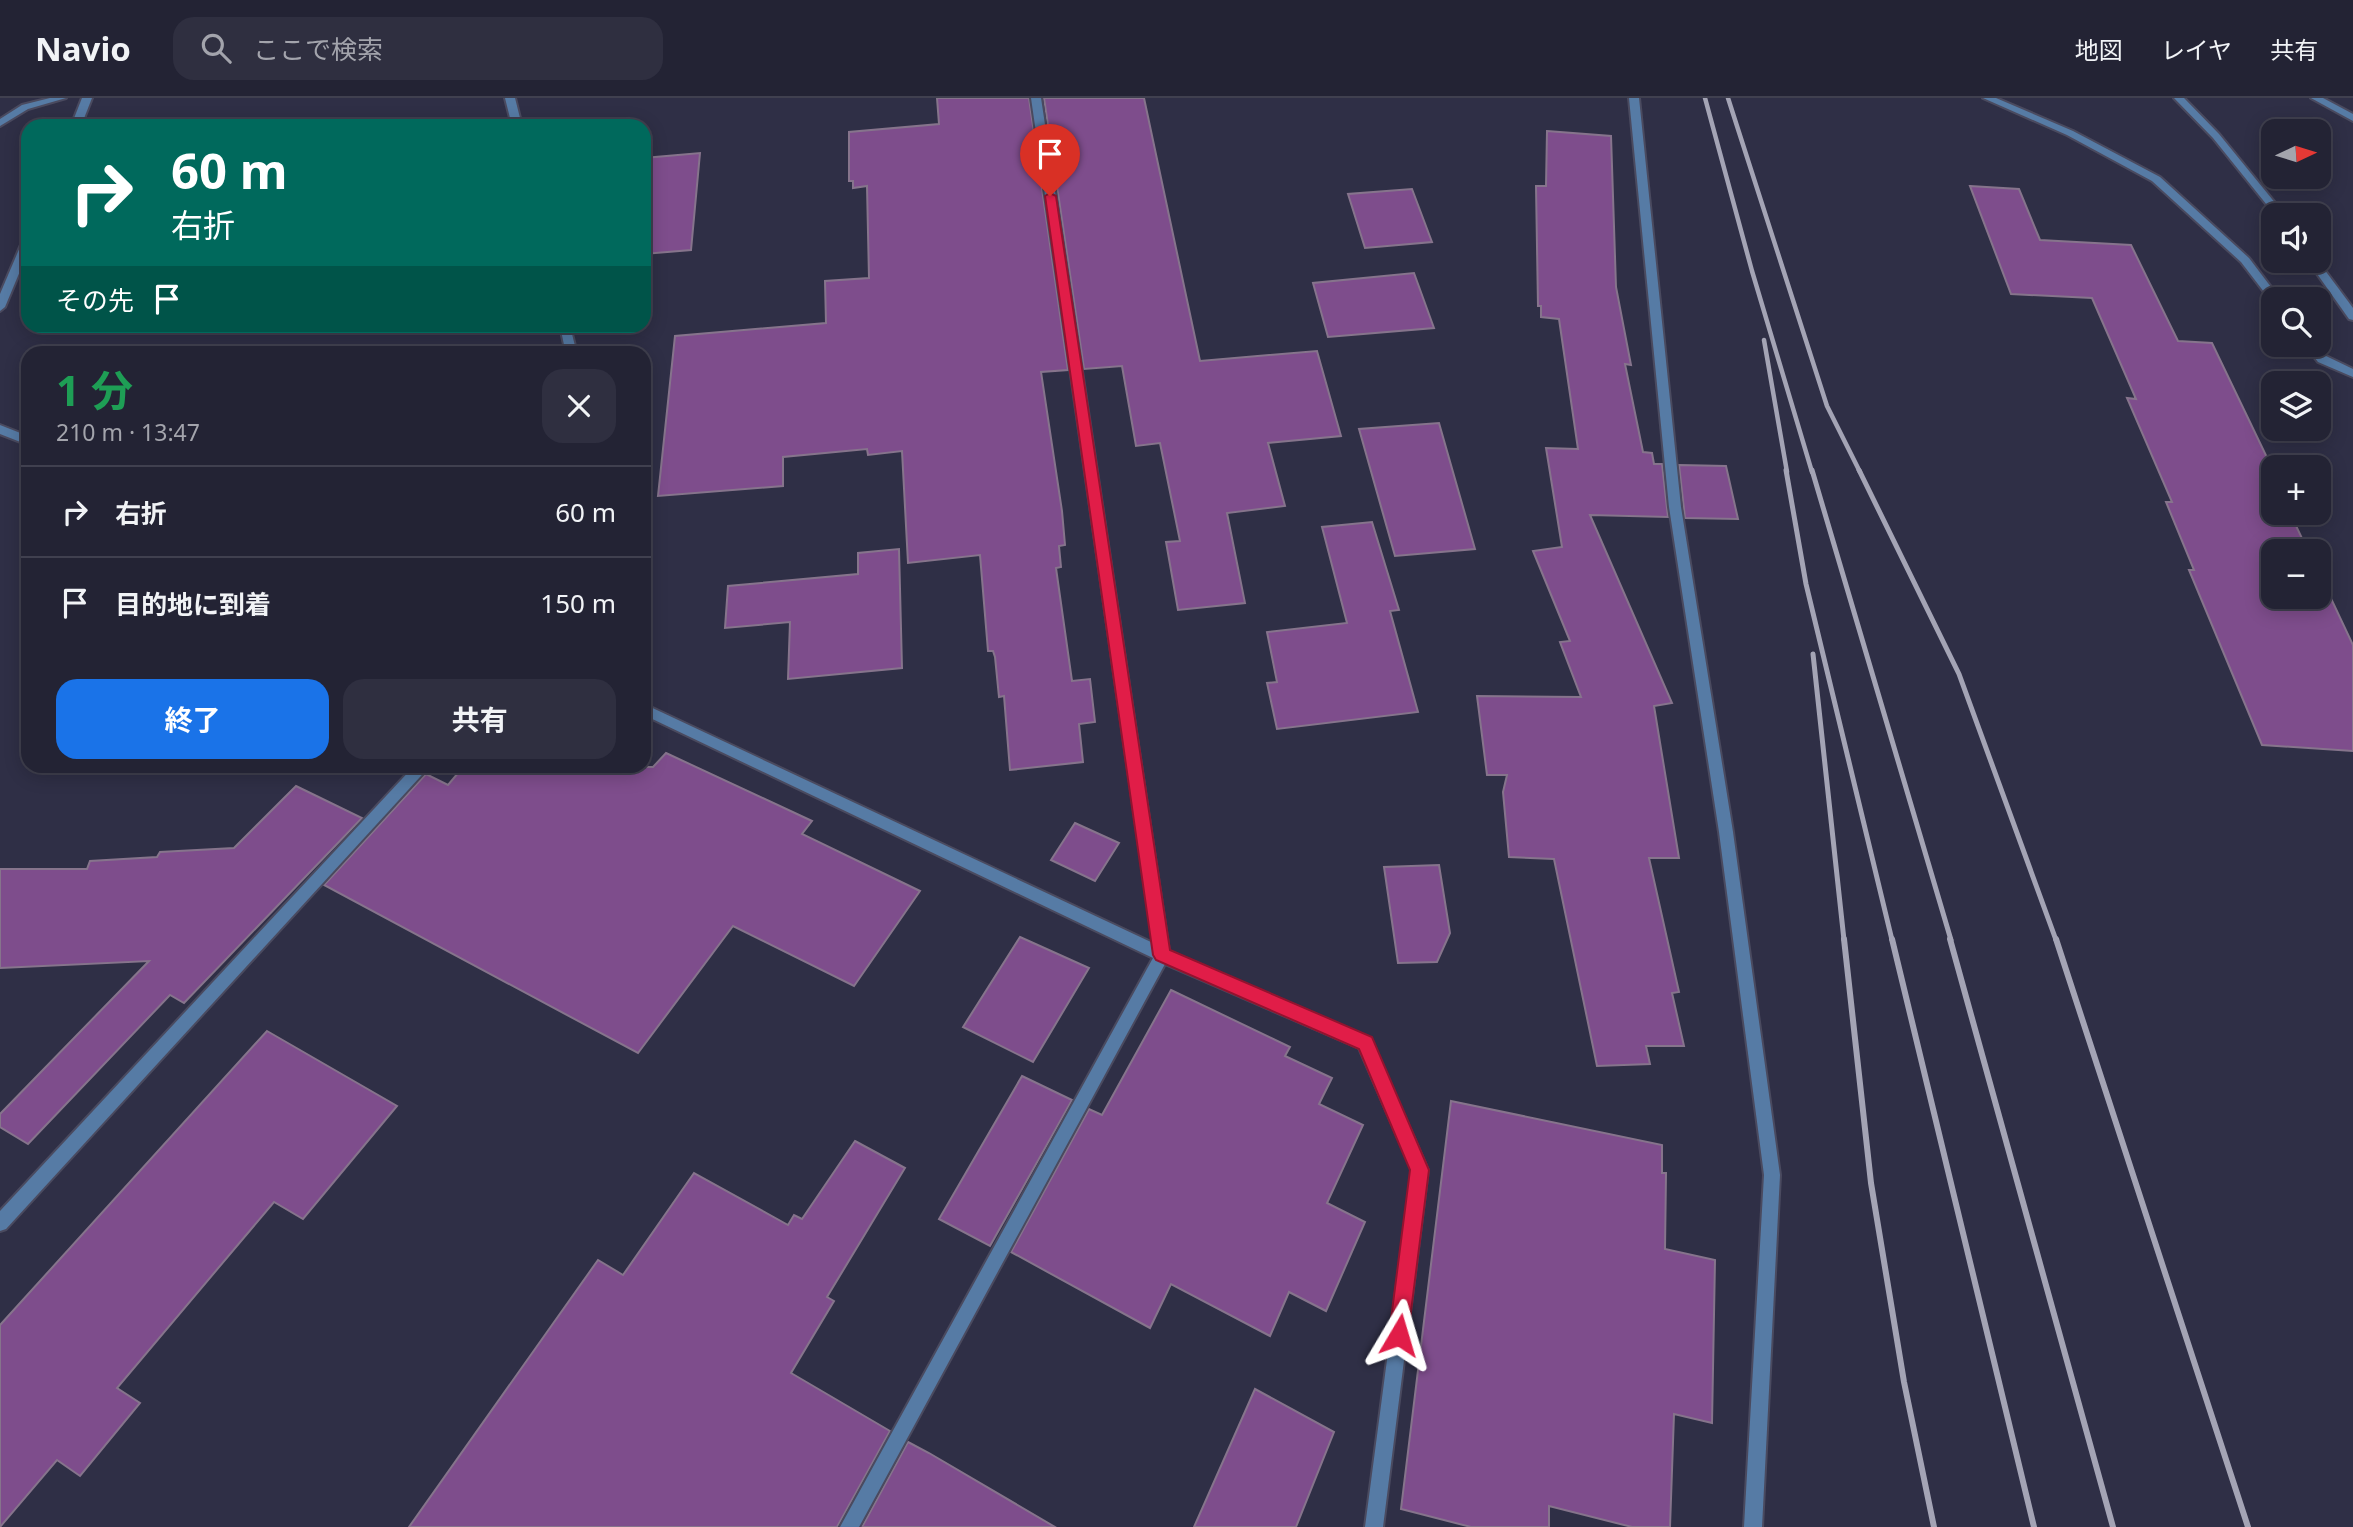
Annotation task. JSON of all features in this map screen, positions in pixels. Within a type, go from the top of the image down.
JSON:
[{"type":"street","points":[[0,123],[25,107],[61,98]]},
{"type":"street","points":[[79,119],[88,98]]},
{"type":"street","points":[[510,98],[515,119]]},
{"type":"street","points":[[849,1527],[1162,955],[1036,98]]},
{"type":"street","points":[[1634,98],[1675,507],[1726,832],[1772,1175],[1754,1527]]},
{"type":"street","points":[[1988,98],[2070,133],[2156,179],[2245,260],[2266,287]]},
{"type":"street","points":[[2179,98],[2216,136],[2270,203]]},
{"type":"street","points":[[2316,98],[2353,118]]},
{"type":"street","points":[[0,307],[21,257]]},
{"type":"street","points":[[2322,273],[2353,316]]},
{"type":"street","points":[[2320,357],[2353,373]]},
{"type":"street","points":[[0,429],[21,438]]},
{"type":"street","points":[[651,712],[1162,955],[1365,1043],[1420,1170],[1374,1527]]},
{"type":"street","points":[[0,1223],[417,773]]},
{"type":"building","points":[[937,98],[1029,98],[1068,370],[1041,372],[1062,511],[1065,545],[1059,546],[1061,567],[1056,568],[1072,681],[1090,679],[1095,722],[1079,724],[1083,762],[1010,770],[1004,696],[999,697],[995,657],[993,651],[988,651],[980,555],[908,563],[902,451],[868,455],[867,449],[783,457],[783,486],[658,496],[675,336],[826,323],[825,281],[869,278],[867,186],[853,188],[853,181],[849,181],[849,132],[939,124]]},
{"type":"building","points":[[1044,98],[1144,98],[1200,361],[1317,351],[1341,436],[1268,443],[1285,506],[1227,513],[1245,603],[1178,610],[1166,542],[1180,541],[1160,443],[1136,446],[1122,366],[1084,369]]},
{"type":"building","points":[[1547,131],[1611,136],[1616,287],[1631,365],[1625,364],[1643,452],[1652,453],[1654,464],[1662,464],[1668,517],[1590,515],[1672,703],[1654,706],[1679,858],[1649,858],[1679,992],[1672,993],[1684,1046],[1646,1046],[1650,1064],[1597,1066],[1554,859],[1509,857],[1503,792],[1507,775],[1487,775],[1477,696],[1581,697],[1560,642],[1570,641],[1533,551],[1562,547],[1546,448],[1578,449],[1559,319],[1541,317],[1541,306],[1538,306],[1536,186],[1546,186]]},
{"type":"building","points":[[700,153],[691,250],[651,253],[651,157]]},
{"type":"building","points":[[1970,186],[2019,189],[2040,240],[2131,245],[2178,341],[2212,343],[2266,455],[2261,455],[2261,525],[2296,525],[2302,539],[2261,539],[2261,609],[2331,609],[2331,598],[2353,645],[2353,751],[2262,745],[2189,570],[2194,570],[2166,502],[2172,502],[2127,398],[2136,399],[2092,298],[2011,294]]},
{"type":"building","points":[[1412,189],[1432,242],[1365,248],[1348,194]]},
{"type":"building","points":[[1414,273],[1434,328],[1328,337],[1313,283]]},
{"type":"building","points":[[1439,423],[1475,549],[1395,556],[1359,429]]},
{"type":"building","points":[[1679,465],[1726,466],[1738,519],[1685,518]]},
{"type":"building","points":[[1372,522],[1399,610],[1390,611],[1418,712],[1277,729],[1267,683],[1277,682],[1267,632],[1347,623],[1322,527]]},
{"type":"building","points":[[899,549],[902,668],[788,679],[790,622],[725,628],[728,586],[858,574],[858,553]]},
{"type":"building","points":[[666,753],[812,821],[802,834],[920,891],[854,986],[733,926],[638,1053],[324,885],[426,774],[448,785],[458,773],[651,773]]},
{"type":"building","points":[[296,786],[362,818],[184,1003],[170,995],[28,1144],[0,1127],[0,1114],[149,961],[0,968],[0,869],[87,869],[90,861],[157,857],[160,852],[234,848]]},
{"type":"building","points":[[1075,823],[1119,843],[1095,881],[1051,860]]},
{"type":"building","points":[[1439,865],[1450,933],[1437,962],[1398,963],[1384,867]]},
{"type":"building","points":[[1020,937],[1089,968],[1033,1062],[963,1027]]},
{"type":"building","points":[[1171,990],[1290,1047],[1285,1056],[1332,1078],[1319,1104],[1363,1125],[1327,1203],[1365,1222],[1326,1311],[1289,1292],[1270,1336],[1171,1284],[1150,1328],[1011,1252],[1089,1109],[1102,1115]]},
{"type":"building","points":[[267,1031],[397,1106],[303,1219],[274,1202],[117,1388],[140,1403],[80,1476],[57,1460],[0,1527],[0,1325]]},
{"type":"building","points":[[1022,1076],[1072,1100],[990,1246],[939,1219]]},
{"type":"building","points":[[1451,1101],[1662,1145],[1662,1173],[1666,1173],[1665,1249],[1715,1260],[1712,1423],[1674,1414],[1670,1527],[1632,1527],[1549,1506],[1549,1527],[1471,1527],[1401,1509]]},
{"type":"building","points":[[855,1141],[905,1168],[827,1297],[834,1301],[791,1373],[890,1431],[837,1527],[409,1527],[598,1260],[623,1275],[694,1173],[788,1225],[794,1215],[802,1219]]},
{"type":"building","points":[[1255,1389],[1334,1432],[1296,1527],[1194,1527]]},
{"type":"building","points":[[908,1442],[929,1453],[1055,1527],[862,1527]]},
{"type":"railway","points":[[1705,98],[1752,271],[1812,472]]},
{"type":"railway","points":[[1728,98],[1827,406],[1859,470]]},
{"type":"railway","points":[[1764,340],[1787,472]]},
{"type":"railway","points":[[1786,470],[1806,584],[1892,940]]},
{"type":"railway","points":[[1812,470],[1951,940]]},
{"type":"railway","points":[[1859,470],[1959,674],[2056,940]]},
{"type":"railway","points":[[1813,654],[1844,940]]},
{"type":"railway","points":[[1844,939],[1871,1183],[1904,1382],[1934,1527]]},
{"type":"railway","points":[[1892,939],[2034,1527]]},
{"type":"railway","points":[[1950,939],[2113,1527]]},
{"type":"railway","points":[[2056,939],[2248,1527]]},
{"type":"route","points":[[1050,196],[1162,955],[1365,1043],[1420,1170],[1399,1335]]}]
